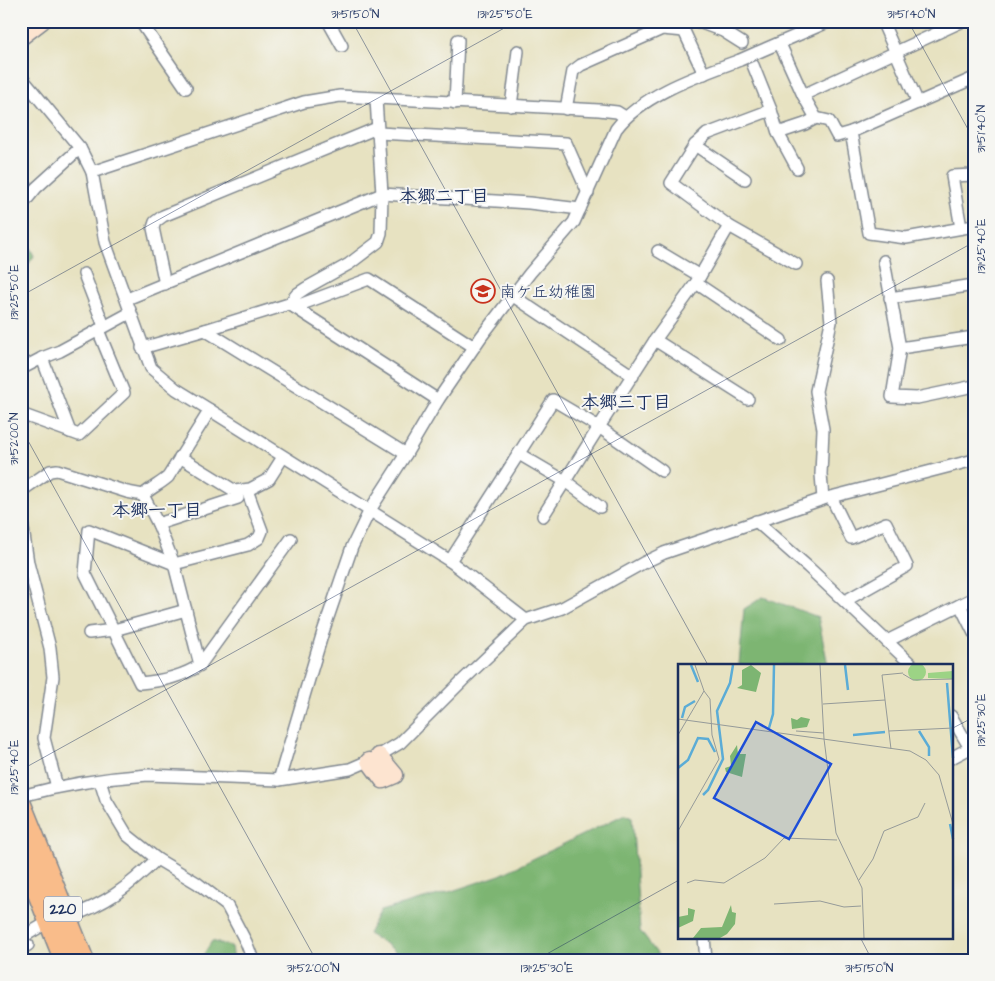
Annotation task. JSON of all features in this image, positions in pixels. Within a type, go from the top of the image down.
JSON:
[{"type":"highway","name":"220","points":[[21,806],[30,856],[58,920],[83,960]]},
{"type":"highway","name":"220","points":[[58,920],[65,960]]},
{"type":"main road","points":[[21,37],[42,21]]},
{"type":"street","points":[[140,21],[186,88]]},
{"type":"street","points":[[328,21],[342,46]]},
{"type":"street","points":[[696,21],[722,31],[742,43]]},
{"type":"street","points":[[280,780],[323,632],[352,547],[370,510],[438,400],[474,347],[574,222],[616,129],[625,117],[658,96],[704,74],[780,44],[830,21]]},
{"type":"street","points":[[882,21],[918,103]]},
{"type":"street","points":[[803,95],[962,21]]},
{"type":"street","points":[[566,109],[572,71],[581,65],[662,30],[684,31],[704,74]]},
{"type":"street","points":[[455,103],[458,40]]},
{"type":"street","points":[[780,44],[803,95],[816,118]]},
{"type":"street","points":[[511,106],[518,51]]},
{"type":"street","points":[[753,65],[771,110],[778,134],[797,168]]},
{"type":"street","points":[[21,77],[80,148],[92,172],[105,242],[127,299],[142,348],[151,368],[182,393],[450,561],[526,620]]},
{"type":"street","points":[[778,134],[816,118],[829,121],[837,136],[851,132],[974,78]]},
{"type":"street","points":[[92,172],[304,102],[340,96],[617,112],[625,117]]},
{"type":"street","points":[[292,305],[297,294],[348,264],[378,242],[381,233],[382,194],[376,99]]},
{"type":"street","points":[[771,110],[707,134],[695,145],[671,183],[729,226],[796,264]]},
{"type":"street","points":[[165,284],[153,228],[155,222],[163,216],[378,130],[566,143],[588,193]]},
{"type":"street","points":[[851,132],[869,233],[906,238],[974,226]]},
{"type":"street","points":[[695,145],[745,178]]},
{"type":"street","points":[[22,205],[36,188],[80,148]]},
{"type":"street","points":[[961,228],[952,176],[974,175]]},
{"type":"street","points":[[127,299],[382,194],[528,203],[580,209]]},
{"type":"street","points":[[543,516],[655,340],[698,280],[729,226]]},
{"type":"street","points":[[658,250],[781,340]]},
{"type":"street","points":[[884,261],[900,348],[892,397],[917,398],[974,386]]},
{"type":"street","points":[[21,414],[79,435],[124,393],[84,274]]},
{"type":"street","points":[[142,348],[292,305],[369,279],[474,347]]},
{"type":"street","points":[[827,281],[831,322],[816,391],[823,429],[821,474],[827,498],[851,538],[886,523],[907,566],[845,601]]},
{"type":"street","points":[[890,298],[974,285]]},
{"type":"street","points":[[513,296],[633,376]]},
{"type":"street","points":[[292,305],[438,400]]},
{"type":"street","points":[[21,369],[60,351],[130,313]]},
{"type":"street","points":[[205,330],[406,454]]},
{"type":"street","points":[[900,348],[974,337]]},
{"type":"street","points":[[655,340],[748,399]]},
{"type":"street","points":[[42,358],[70,432]]},
{"type":"street","points":[[450,561],[553,400],[599,428],[662,471]]},
{"type":"street","points":[[21,491],[50,471],[57,470],[127,492],[143,495],[168,477],[210,410]]},
{"type":"street","points":[[519,454],[565,481],[600,507]]},
{"type":"street","points":[[180,458],[235,491],[250,489],[269,479],[284,457]]},
{"type":"street","points":[[21,796],[57,787],[148,775],[280,780],[350,769],[400,743],[526,620],[562,608],[664,553],[827,498],[971,461],[974,473]]},
{"type":"street","points":[[143,495],[158,524],[174,564],[200,665]]},
{"type":"street","points":[[158,524],[243,496],[262,531],[259,538],[248,545],[174,564],[89,530],[85,573],[140,683],[164,680],[193,670],[200,665],[291,539]]},
{"type":"street","points":[[21,515],[28,563],[50,648],[53,678],[44,738],[57,787]]},
{"type":"street","points":[[756,521],[845,601],[911,664]]},
{"type":"street","points":[[887,641],[974,598]]},
{"type":"street","points":[[960,605],[974,633]]},
{"type":"street","points":[[89,633],[114,630],[186,610]]},
{"type":"street","points":[[52,666],[61,656]]},
{"type":"street","points":[[952,717],[972,747],[952,757]]},
{"type":"street","points":[[100,781],[106,800],[127,835],[157,859],[197,883],[227,906],[246,942],[253,960]]},
{"type":"street","points":[[23,944],[58,920],[105,901],[133,882],[157,859]]},
{"type":"street","points":[[704,938],[706,960]]},
{"type":"green space","points":[[23,233],[34,256],[21,275],[21,234]]},
{"type":"green space","points":[[763,597],[818,617],[828,664],[739,664],[744,609]]},
{"type":"green space","points":[[625,814],[632,817],[640,931],[662,960],[406,960],[386,944],[368,934],[380,911],[446,893],[500,875]]},
{"type":"green space","points":[[212,941],[232,947],[234,960],[200,960]]},
{"type":"place","name":"南ケ丘幼稚園","points":[[483,291]]},
{"type":"district","name":"本郷二丁目","points":[[444,196]]},
{"type":"district","name":"本郷三丁目","points":[[626,402]]},
{"type":"district","name":"本郷一丁目","points":[[157,510]]}]
